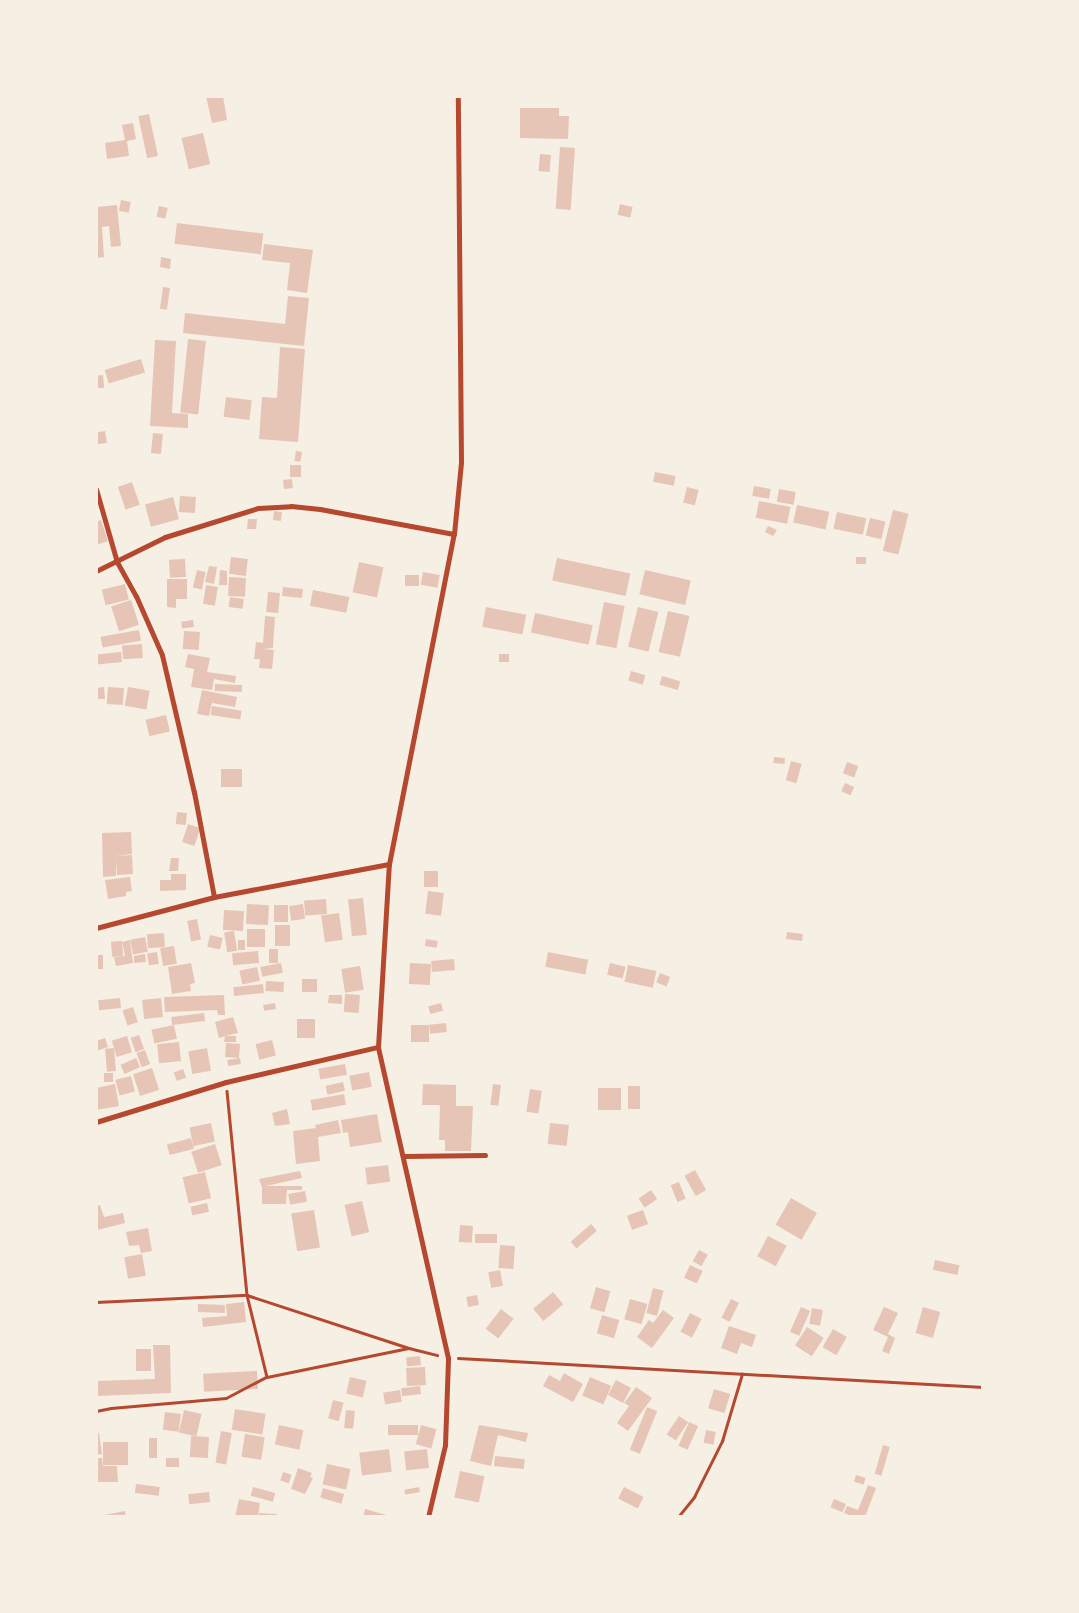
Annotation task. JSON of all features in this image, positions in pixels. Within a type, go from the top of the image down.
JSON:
[{"type":"street","points":[[428,1517],[445,1445],[448,1358],[378,1047],[389,864],[454,534],[462,462],[458,96]]},
{"type":"street","points":[[96,489],[117,562],[136,596],[162,655],[194,792],[214,896]]},
{"type":"street","points":[[96,571],[165,537],[258,508],[291,506],[320,509],[454,534]]},
{"type":"street","points":[[96,928],[214,896],[389,864]]},
{"type":"street","points":[[96,1122],[226,1082],[378,1047]]},
{"type":"street","points":[[404,1156],[485,1155]]},
{"type":"path","points":[[226,1082],[247,1295],[267,1377]]},
{"type":"path","points":[[96,1302],[247,1295],[409,1348],[448,1358],[983,1387]]},
{"type":"path","points":[[96,1411],[226,1398],[267,1377],[409,1348]]},
{"type":"path","points":[[678,1517],[694,1497],[722,1441],[742,1374]]},
{"type":"building","points":[[206,96],[223,96],[227,120],[212,123]]},
{"type":"building","points":[[520,108],[559,108],[559,116],[569,116],[568,139],[520,138]]},
{"type":"building","points":[[149,114],[158,156],[147,158],[138,116]]},
{"type":"building","points":[[133,123],[136,139],[127,141],[129,156],[107,159],[105,143],[125,140],[122,125]]},
{"type":"building","points":[[203,133],[210,164],[189,169],[182,138]]},
{"type":"building","points":[[560,147],[575,148],[571,210],[556,209]]},
{"type":"building","points":[[540,154],[551,155],[549,172],[539,171]]},
{"type":"building","points":[[121,200],[131,202],[129,213],[119,211]]},
{"type":"building","points":[[620,204],[633,207],[630,218],[618,215]]},
{"type":"building","points":[[117,205],[121,246],[111,247],[109,226],[102,227],[104,257],[96,258],[96,207]]},
{"type":"building","points":[[159,206],[168,208],[165,219],[157,217]]},
{"type":"building","points":[[177,223],[263,234],[261,254],[174,244]]},
{"type":"building","points":[[264,244],[313,250],[307,293],[287,290],[290,263],[262,260]]},
{"type":"building","points":[[161,257],[171,259],[170,269],[160,267]]},
{"type":"building","points":[[163,287],[170,288],[167,310],[160,309]]},
{"type":"building","points":[[288,296],[309,298],[304,346],[183,333],[185,313],[285,324]]},
{"type":"building","points":[[188,339],[206,341],[198,414],[180,413]]},
{"type":"building","points":[[155,340],[176,341],[172,413],[188,414],[188,428],[150,426]]},
{"type":"building","points":[[280,347],[305,349],[298,442],[259,439],[262,397],[277,398]]},
{"type":"building","points":[[141,359],[145,372],[109,383],[105,370]]},
{"type":"building","points":[[103,375],[104,388],[96,388],[96,376]]},
{"type":"building","points":[[226,397],[252,400],[249,420],[224,417]]},
{"type":"building","points":[[105,431],[107,443],[98,444],[96,432]]},
{"type":"building","points":[[153,433],[163,434],[161,454],[151,453]]},
{"type":"building","points":[[296,451],[302,452],[300,462],[294,461]]},
{"type":"building","points":[[290,465],[301,465],[301,477],[290,477]]},
{"type":"building","points":[[655,472],[676,476],[674,486],[653,482]]},
{"type":"building","points":[[292,479],[293,488],[284,489],[283,480]]},
{"type":"building","points":[[132,482],[140,505],[126,510],[118,487]]},
{"type":"building","points":[[754,486],[771,489],[769,499],[752,496]]},
{"type":"building","points":[[687,487],[699,490],[695,505],[683,503]]},
{"type":"building","points":[[779,489],[796,492],[793,505],[777,502]]},
{"type":"building","points":[[180,496],[196,497],[195,513],[179,512]]},
{"type":"building","points":[[173,497],[179,519],[151,527],[145,505]]},
{"type":"building","points":[[759,501],[790,507],[787,524],[756,518]]},
{"type":"building","points":[[797,505],[829,512],[826,529],[793,523]]},
{"type":"building","points":[[893,510],[909,514],[898,555],[883,551]]},
{"type":"building","points":[[274,511],[282,512],[281,521],[273,520]]},
{"type":"building","points":[[837,512],[866,518],[863,535],[833,529]]},
{"type":"building","points":[[870,518],[886,522],[881,539],[866,535]]},
{"type":"building","points":[[248,519],[257,519],[256,529],[247,529]]},
{"type":"building","points":[[101,520],[108,541],[96,545],[96,522]]},
{"type":"building","points":[[768,526],[777,530],[773,536],[765,532]]},
{"type":"building","points":[[231,557],[248,559],[246,576],[229,574]]},
{"type":"building","points":[[856,557],[866,557],[866,564],[856,564]]},
{"type":"building","points":[[557,558],[630,574],[626,596],[552,580]]},
{"type":"building","points":[[185,559],[186,577],[170,578],[169,560]]},
{"type":"building","points":[[359,562],[383,567],[377,598],[353,592]]},
{"type":"building","points":[[209,566],[217,567],[214,584],[205,582]]},
{"type":"building","points":[[197,570],[206,572],[202,590],[193,588]]},
{"type":"building","points":[[220,570],[227,571],[227,585],[219,585]]},
{"type":"building","points":[[645,570],[691,581],[685,605],[639,594]]},
{"type":"building","points":[[423,572],[440,575],[437,588],[421,585]]},
{"type":"building","points":[[405,575],[419,575],[419,586],[405,586]]},
{"type":"building","points":[[229,577],[246,578],[245,597],[228,596]]},
{"type":"building","points":[[167,579],[187,579],[187,599],[176,599],[176,608],[167,607]]},
{"type":"building","points":[[125,584],[129,600],[106,605],[102,590]]},
{"type":"building","points":[[206,585],[218,587],[215,606],[203,604]]},
{"type":"building","points":[[283,587],[303,589],[302,598],[282,596]]},
{"type":"building","points":[[313,590],[349,597],[346,613],[310,606]]},
{"type":"building","points":[[268,592],[280,593],[278,613],[266,612]]},
{"type":"building","points":[[230,597],[244,599],[242,609],[229,607]]},
{"type":"building","points":[[131,600],[139,625],[119,631],[111,606]]},
{"type":"building","points":[[604,602],[625,606],[616,648],[596,644]]},
{"type":"building","points":[[486,607],[526,615],[522,634],[482,627]]},
{"type":"building","points":[[638,607],[658,612],[648,652],[628,647]]},
{"type":"building","points":[[668,611],[689,616],[680,657],[659,652]]},
{"type":"building","points":[[535,613],[593,625],[589,645],[531,633]]},
{"type":"building","points":[[265,616],[275,617],[273,648],[263,649],[274,650],[272,669],[259,668],[260,659],[254,659],[256,642],[263,643]]},
{"type":"building","points":[[193,620],[194,627],[182,629],[181,622]]},
{"type":"building","points":[[139,630],[141,641],[103,648],[101,637]]},
{"type":"building","points":[[184,631],[200,632],[199,650],[183,649]]},
{"type":"building","points":[[142,644],[143,658],[123,659],[122,645]]},
{"type":"building","points":[[121,652],[122,662],[97,665],[96,655]]},
{"type":"building","points":[[188,654],[210,658],[207,672],[236,676],[235,683],[214,679],[212,690],[191,687],[194,669],[185,667]]},
{"type":"building","points":[[499,654],[509,654],[509,662],[499,662]]},
{"type":"building","points":[[631,671],[645,675],[643,685],[628,681]]},
{"type":"building","points":[[662,676],[680,681],[678,690],[660,685]]},
{"type":"building","points":[[215,684],[242,685],[242,692],[215,691]]},
{"type":"building","points":[[104,687],[105,699],[96,699],[96,688]]},
{"type":"building","points":[[108,687],[124,688],[123,705],[107,704]]},
{"type":"building","points":[[128,687],[150,691],[146,710],[125,706]]},
{"type":"building","points":[[202,690],[237,697],[235,707],[212,703],[209,716],[197,714]]},
{"type":"building","points":[[212,706],[242,711],[240,720],[211,715]]},
{"type":"building","points":[[166,715],[170,732],[149,736],[146,720]]},
{"type":"building","points":[[774,757],[785,758],[784,764],[773,763]]},
{"type":"building","points":[[791,761],[802,764],[796,783],[786,780]]},
{"type":"building","points":[[847,762],[858,766],[854,777],[843,773]]},
{"type":"building","points":[[221,769],[242,769],[242,787],[221,787]]},
{"type":"building","points":[[845,783],[854,787],[850,795],[841,791]]},
{"type":"building","points":[[177,812],[187,813],[186,825],[176,824]]},
{"type":"building","points":[[188,824],[200,828],[194,846],[182,842]]},
{"type":"building","points":[[131,832],[132,854],[115,856],[132,855],[133,874],[117,875],[116,859],[116,876],[103,877],[102,833]]},
{"type":"building","points":[[171,858],[179,858],[178,871],[169,871]]},
{"type":"building","points":[[424,871],[438,871],[438,887],[424,887]]},
{"type":"building","points":[[171,874],[186,874],[186,890],[160,891],[160,880],[171,880]]},
{"type":"building","points":[[130,877],[132,891],[126,892],[126,896],[108,899],[105,880]]},
{"type":"building","points":[[428,891],[444,893],[441,916],[425,914]]},
{"type":"building","points":[[363,898],[367,935],[352,936],[348,900]]},
{"type":"building","points":[[326,899],[327,914],[305,915],[304,901]]},
{"type":"building","points":[[247,904],[269,905],[268,925],[246,924]]},
{"type":"building","points":[[303,904],[305,919],[291,921],[289,906]]},
{"type":"building","points":[[274,905],[288,905],[288,922],[274,922]]},
{"type":"building","points":[[224,910],[244,911],[243,931],[223,930]]},
{"type":"building","points":[[339,913],[343,940],[325,942],[321,916]]},
{"type":"building","points":[[197,919],[201,940],[191,942],[187,921]]},
{"type":"building","points":[[275,925],[290,925],[290,946],[275,946]]},
{"type":"building","points":[[247,929],[265,929],[265,947],[247,947]]},
{"type":"building","points":[[234,931],[237,951],[227,952],[224,933]]},
{"type":"building","points":[[787,932],[803,934],[802,941],[786,939]]},
{"type":"building","points":[[164,933],[165,947],[148,948],[147,934]]},
{"type":"building","points":[[210,935],[223,938],[220,950],[207,947]]},
{"type":"building","points":[[145,937],[148,952],[133,955],[130,940]]},
{"type":"building","points":[[426,939],[438,941],[437,948],[425,946]]},
{"type":"building","points":[[130,940],[133,963],[116,966],[114,957],[125,956],[122,942]]},
{"type":"building","points":[[238,940],[245,940],[245,950],[238,950]]},
{"type":"building","points":[[122,941],[123,956],[112,957],[111,942]]},
{"type":"building","points":[[174,946],[177,964],[163,966],[160,948]]},
{"type":"building","points":[[269,949],[278,949],[278,963],[269,963]]},
{"type":"building","points":[[258,951],[259,963],[233,965],[232,953]]},
{"type":"building","points":[[157,952],[159,964],[149,965],[147,954]]},
{"type":"building","points":[[548,952],[588,960],[585,975],[545,967]]},
{"type":"building","points":[[145,954],[146,962],[134,963],[134,956]]},
{"type":"building","points":[[96,955],[103,955],[103,969],[96,969]]},
{"type":"building","points":[[454,959],[455,970],[432,972],[431,961]]},
{"type":"building","points":[[191,963],[195,983],[190,984],[191,991],[172,994],[168,967]]},
{"type":"building","points":[[281,963],[283,973],[262,977],[260,967]]},
{"type":"building","points":[[410,963],[431,964],[430,985],[409,984]]},
{"type":"building","points":[[610,963],[626,967],[623,979],[607,975]]},
{"type":"building","points":[[628,965],[656,971],[653,988],[624,982]]},
{"type":"building","points":[[360,966],[364,990],[345,993],[341,969]]},
{"type":"building","points":[[257,967],[260,981],[242,984],[239,971]]},
{"type":"building","points":[[660,973],[670,977],[666,986],[656,982]]},
{"type":"building","points":[[302,979],[317,979],[317,992],[302,992]]},
{"type":"building","points":[[266,981],[284,982],[283,992],[265,991]]},
{"type":"building","points":[[263,984],[264,993],[234,996],[233,987]]},
{"type":"building","points":[[345,994],[360,995],[359,1013],[344,1012]]},
{"type":"building","points":[[224,995],[225,1015],[218,1015],[217,1010],[165,1012],[164,997]]},
{"type":"building","points":[[329,995],[342,995],[342,1004],[328,1003]]},
{"type":"building","points":[[120,998],[121,1008],[99,1010],[98,1000]]},
{"type":"building","points":[[161,998],[163,1017],[144,1019],[142,1000]]},
{"type":"building","points":[[275,1003],[276,1009],[264,1011],[263,1005]]},
{"type":"building","points":[[441,1003],[443,1011],[430,1014],[428,1006]]},
{"type":"building","points":[[133,1007],[138,1022],[127,1026],[123,1010]]},
{"type":"building","points":[[204,1013],[205,1021],[172,1025],[171,1017]]},
{"type":"building","points":[[233,1017],[238,1033],[219,1038],[215,1022]]},
{"type":"building","points":[[297,1019],[315,1019],[315,1038],[297,1038]]},
{"type":"building","points":[[446,1023],[447,1032],[430,1034],[429,1025]]},
{"type":"building","points":[[174,1025],[177,1039],[154,1043],[152,1030]]},
{"type":"building","points":[[411,1025],[429,1025],[429,1042],[411,1042]]},
{"type":"building","points":[[139,1035],[144,1049],[136,1052],[131,1038]]},
{"type":"building","points":[[127,1036],[132,1052],[117,1057],[112,1041]]},
{"type":"building","points":[[225,1036],[236,1036],[236,1042],[224,1042]]},
{"type":"building","points":[[105,1038],[108,1047],[96,1051],[96,1041]]},
{"type":"building","points":[[272,1040],[276,1056],[259,1060],[256,1044]]},
{"type":"building","points":[[179,1042],[181,1061],[159,1063],[157,1044]]},
{"type":"building","points":[[226,1043],[240,1044],[239,1058],[225,1057]]},
{"type":"building","points":[[114,1048],[116,1071],[107,1072],[105,1049]]},
{"type":"building","points":[[207,1048],[211,1071],[192,1074],[188,1051]]},
{"type":"building","points":[[145,1050],[150,1064],[142,1067],[137,1053]]},
{"type":"building","points":[[136,1058],[140,1067],[125,1074],[120,1065]]},
{"type":"building","points":[[240,1058],[241,1064],[228,1066],[227,1060]]},
{"type":"building","points":[[345,1064],[347,1075],[320,1080],[318,1069]]},
{"type":"building","points":[[152,1068],[159,1090],[140,1096],[133,1074]]},
{"type":"building","points":[[183,1069],[186,1077],[177,1081],[174,1073]]},
{"type":"building","points":[[369,1072],[372,1087],[352,1091],[349,1076]]},
{"type":"building","points":[[104,1073],[113,1073],[113,1082],[104,1082]]},
{"type":"building","points":[[131,1076],[135,1092],[119,1095],[115,1080]]},
{"type":"building","points":[[343,1082],[345,1091],[327,1095],[325,1086]]},
{"type":"building","points":[[115,1084],[119,1106],[96,1110],[96,1088]]},
{"type":"building","points":[[423,1084],[456,1085],[456,1106],[473,1106],[471,1151],[445,1151],[445,1140],[439,1140],[440,1105],[422,1105]]},
{"type":"building","points":[[493,1084],[501,1085],[498,1106],[490,1105]]},
{"type":"building","points":[[628,1086],[640,1086],[640,1109],[628,1109]]},
{"type":"building","points":[[598,1088],[621,1088],[621,1110],[598,1110]]},
{"type":"building","points":[[530,1089],[542,1091],[538,1114],[526,1112]]},
{"type":"building","points":[[344,1094],[346,1105],[312,1111],[311,1100]]},
{"type":"building","points":[[287,1109],[290,1124],[275,1126],[272,1113]]},
{"type":"building","points":[[377,1114],[382,1142],[350,1147],[348,1132],[343,1133],[341,1120]]},
{"type":"building","points":[[338,1120],[341,1133],[318,1137],[320,1161],[296,1164],[293,1131],[316,1128],[315,1125]]},
{"type":"building","points":[[211,1123],[215,1142],[193,1146],[189,1128]]},
{"type":"building","points":[[550,1123],[569,1125],[567,1146],[548,1144]]},
{"type":"building","points":[[191,1138],[194,1149],[170,1155],[167,1144]]},
{"type":"building","points":[[215,1144],[222,1165],[198,1173],[191,1152]]},
{"type":"building","points":[[388,1165],[390,1182],[367,1185],[365,1168]]},
{"type":"building","points":[[695,1170],[706,1190],[696,1196],[685,1176]]},
{"type":"building","points":[[300,1171],[302,1178],[266,1186],[302,1186],[302,1190],[287,1190],[286,1204],[262,1204],[262,1187],[259,1179]]},
{"type":"building","points":[[205,1172],[211,1198],[189,1203],[183,1177]]},
{"type":"building","points":[[679,1182],[686,1199],[677,1202],[671,1185]]},
{"type":"building","points":[[651,1190],[657,1199],[645,1208],[639,1198]]},
{"type":"building","points":[[305,1191],[307,1202],[290,1205],[288,1194]]},
{"type":"building","points":[[791,1198],[817,1213],[801,1240],[776,1225]]},
{"type":"building","points":[[362,1201],[369,1232],[352,1236],[344,1205]]},
{"type":"building","points":[[207,1203],[209,1212],[192,1216],[190,1207]]},
{"type":"building","points":[[100,1205],[104,1217],[123,1213],[125,1223],[97,1230],[96,1206]]},
{"type":"building","points":[[314,1210],[320,1248],[297,1251],[291,1214]]},
{"type":"building","points":[[643,1210],[648,1224],[632,1230],[627,1216]]},
{"type":"building","points":[[591,1224],[597,1231],[577,1249],[571,1242]]},
{"type":"building","points":[[460,1225],[473,1226],[472,1243],[459,1242]]},
{"type":"building","points":[[148,1228],[152,1251],[141,1253],[139,1245],[129,1246],[126,1232]]},
{"type":"building","points":[[475,1234],[497,1234],[497,1243],[475,1243]]},
{"type":"building","points":[[768,1236],[787,1246],[776,1266],[757,1256]]},
{"type":"building","points":[[500,1245],[515,1246],[513,1269],[498,1268]]},
{"type":"building","points":[[699,1250],[708,1255],[701,1266],[693,1261]]},
{"type":"building","points":[[142,1254],[146,1276],[128,1279],[124,1257]]},
{"type":"building","points":[[935,1260],[959,1265],[957,1275],[933,1270]]},
{"type":"building","points":[[690,1265],[703,1271],[697,1284],[684,1278]]},
{"type":"building","points":[[500,1270],[503,1286],[491,1288],[488,1272]]},
{"type":"building","points":[[596,1287],[610,1291],[604,1312],[590,1308]]},
{"type":"building","points":[[653,1288],[664,1291],[657,1316],[646,1313]]},
{"type":"building","points":[[553,1292],[563,1304],[543,1321],[533,1309]]},
{"type":"building","points":[[477,1295],[479,1305],[468,1307],[466,1297]]},
{"type":"building","points":[[630,1299],[647,1304],[642,1324],[624,1319]]},
{"type":"building","points":[[731,1299],[739,1303],[729,1322],[721,1318]]},
{"type":"building","points":[[244,1302],[246,1322],[203,1327],[202,1318],[227,1316],[226,1304]]},
{"type":"building","points":[[198,1304],[225,1305],[225,1313],[198,1312]]},
{"type":"building","points":[[801,1307],[810,1311],[799,1336],[790,1332]]},
{"type":"building","points":[[884,1307],[898,1313],[888,1334],[895,1338],[889,1354],[882,1351],[888,1337],[873,1330]]},
{"type":"building","points":[[923,1307],[940,1312],[933,1338],[916,1333]]},
{"type":"building","points":[[812,1308],[823,1310],[820,1326],[809,1324]]},
{"type":"building","points":[[501,1309],[514,1319],[498,1339],[486,1329]]},
{"type":"building","points":[[663,1310],[674,1318],[652,1348],[637,1337],[649,1320],[653,1323]]},
{"type":"building","points":[[690,1313],[702,1319],[692,1338],[680,1332]]},
{"type":"building","points":[[602,1315],[619,1320],[614,1338],[597,1333]]},
{"type":"building","points":[[729,1326],[756,1335],[752,1347],[741,1343],[737,1354],[721,1348]]},
{"type":"building","points":[[807,1327],[824,1338],[812,1356],[795,1345]]},
{"type":"building","points":[[833,1329],[847,1337],[836,1355],[822,1347]]},
{"type":"building","points":[[153,1345],[170,1345],[171,1393],[96,1396],[96,1381],[155,1379]]},
{"type":"building","points":[[136,1349],[151,1349],[151,1371],[136,1371]]},
{"type":"building","points":[[420,1356],[421,1365],[407,1366],[406,1357]]},
{"type":"building","points":[[425,1367],[426,1385],[407,1386],[406,1368]]},
{"type":"building","points":[[257,1371],[258,1389],[204,1392],[203,1374]]},
{"type":"building","points":[[564,1373],[583,1384],[573,1402],[543,1386],[549,1375],[560,1381]]},
{"type":"building","points":[[350,1377],[367,1381],[363,1397],[346,1394]]},
{"type":"building","points":[[590,1377],[611,1386],[603,1404],[582,1395]]},
{"type":"building","points":[[616,1380],[631,1388],[623,1403],[608,1395]]},
{"type":"building","points":[[420,1386],[421,1394],[402,1396],[401,1388]]},
{"type":"building","points":[[636,1387],[652,1398],[628,1431],[617,1423],[629,1406],[624,1403]]},
{"type":"building","points":[[714,1389],[730,1394],[724,1413],[708,1408]]},
{"type":"building","points":[[400,1390],[402,1402],[385,1405],[383,1393]]},
{"type":"building","points":[[333,1400],[344,1403],[339,1421],[328,1418]]},
{"type":"building","points":[[647,1407],[657,1411],[640,1454],[630,1450]]},
{"type":"building","points":[[235,1409],[266,1414],[262,1435],[232,1430]]},
{"type":"building","points":[[184,1410],[202,1414],[196,1436],[179,1432]]},
{"type":"building","points":[[346,1410],[355,1411],[353,1429],[344,1428]]},
{"type":"building","points":[[165,1412],[181,1414],[179,1432],[163,1430]]},
{"type":"building","points":[[679,1416],[688,1422],[676,1440],[667,1434]]},
{"type":"building","points":[[689,1422],[698,1426],[688,1450],[678,1446]]},
{"type":"building","points":[[279,1425],[303,1430],[299,1450],[275,1445]]},
{"type":"building","points":[[388,1425],[418,1425],[418,1435],[388,1435]]},
{"type":"building","points":[[421,1425],[436,1429],[431,1448],[416,1444]]},
{"type":"building","points":[[479,1425],[528,1433],[526,1442],[498,1435],[491,1466],[470,1461]]},
{"type":"building","points":[[706,1430],[716,1432],[713,1445],[704,1443]]},
{"type":"building","points":[[221,1431],[232,1433],[226,1464],[215,1463]]},
{"type":"building","points":[[96,1433],[99,1433],[102,1454],[96,1455]]},
{"type":"building","points":[[245,1434],[265,1437],[261,1460],[241,1457]]},
{"type":"building","points":[[191,1436],[209,1437],[208,1458],[190,1457]]},
{"type":"building","points":[[149,1438],[157,1438],[157,1458],[149,1458]]},
{"type":"building","points":[[103,1442],[128,1442],[128,1465],[103,1465]]},
{"type":"building","points":[[883,1445],[890,1447],[881,1476],[875,1474]]},
{"type":"building","points":[[389,1449],[392,1472],[362,1475],[359,1453]]},
{"type":"building","points":[[427,1449],[429,1468],[406,1470],[404,1451]]},
{"type":"building","points":[[495,1456],[525,1459],[524,1469],[494,1466]]},
{"type":"building","points":[[96,1458],[102,1458],[103,1466],[117,1466],[118,1482],[96,1482]]},
{"type":"building","points":[[166,1458],[179,1458],[179,1467],[166,1467]]},
{"type":"building","points":[[327,1464],[350,1469],[346,1490],[323,1485]]},
{"type":"building","points":[[298,1468],[312,1473],[310,1477],[313,1478],[305,1494],[291,1489]]},
{"type":"building","points":[[460,1471],[484,1476],[479,1503],[454,1497]]},
{"type":"building","points":[[283,1472],[292,1475],[289,1483],[280,1481]]},
{"type":"building","points":[[856,1475],[866,1478],[864,1485],[854,1482]]},
{"type":"building","points":[[136,1484],[160,1487],[159,1496],[135,1493]]},
{"type":"building","points":[[868,1485],[876,1488],[865,1517],[854,1517],[844,1513],[847,1506],[858,1510]]},
{"type":"building","points":[[253,1487],[275,1493],[273,1502],[251,1496]]},
{"type":"building","points":[[419,1487],[420,1492],[405,1495],[404,1490]]},
{"type":"building","points":[[624,1487],[644,1497],[638,1509],[618,1499]]},
{"type":"building","points":[[323,1488],[344,1494],[341,1504],[320,1498]]},
{"type":"building","points":[[209,1492],[210,1502],[189,1504],[188,1494]]},
{"type":"building","points":[[239,1499],[260,1503],[258,1517],[235,1517]]},
{"type":"building","points":[[834,1499],[846,1504],[842,1512],[830,1507]]},
{"type":"building","points":[[365,1509],[390,1516],[390,1517],[363,1517]]},
{"type":"building","points":[[125,1511],[126,1517],[99,1517],[99,1516]]},
{"type":"building","points":[[259,1513],[277,1514],[276,1517],[259,1517]]}]
